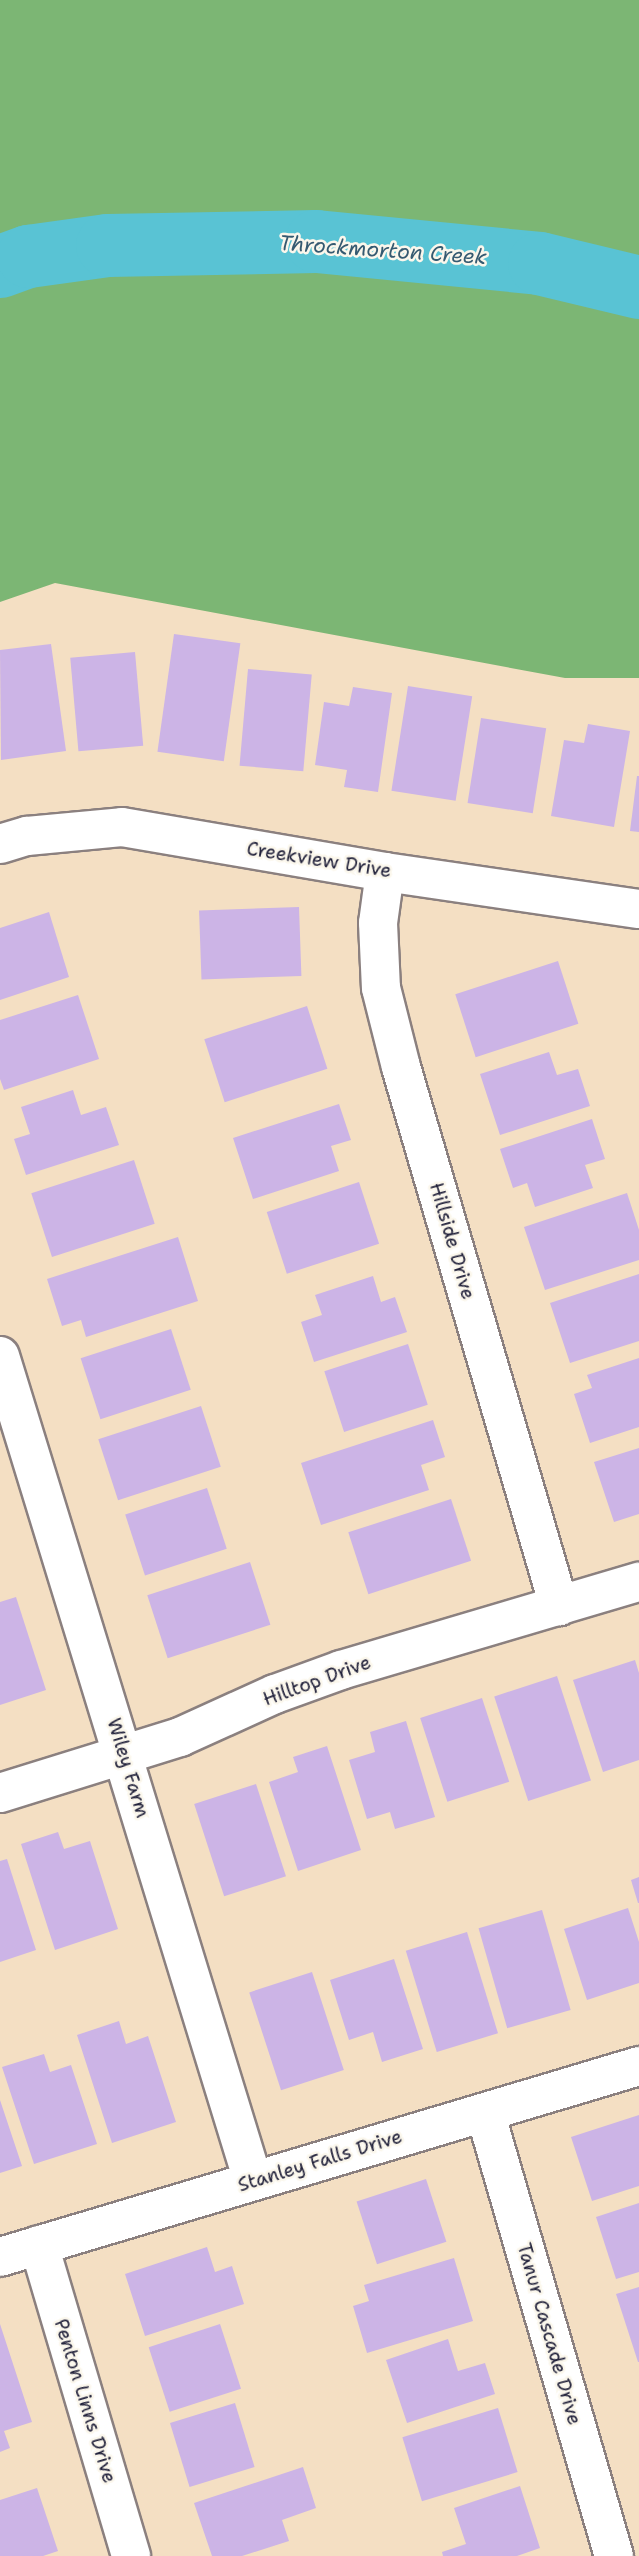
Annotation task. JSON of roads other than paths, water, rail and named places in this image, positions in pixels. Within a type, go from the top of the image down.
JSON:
[{"type":"street","name":"Creekview Drive","points":[[0,844],[27,836],[122,828],[385,872],[639,909]]},
{"type":"street","name":"Hillside Drive","points":[[385,872],[378,923],[381,988],[401,1067],[559,1605]]},
{"type":"street","name":"Wiley Farm","points":[[0,1356],[253,2181]]},
{"type":"street","name":"Hilltop Drive","points":[[0,1793],[180,1737],[275,1694],[341,1670],[639,1582]]},
{"type":"street","name":"Stanley Falls Drive","points":[[0,2257],[639,2066]]},
{"type":"street","name":"Tanur Cascade Drive","points":[[485,2112],[614,2556]]},
{"type":"street","name":"Penton Linns Drive","points":[[38,2245],[131,2556]]},
{"type":"waterway","name":"Throckmorton Creek","points":[[0,266],[28,256],[107,245],[316,241],[539,263],[639,287]]}]
